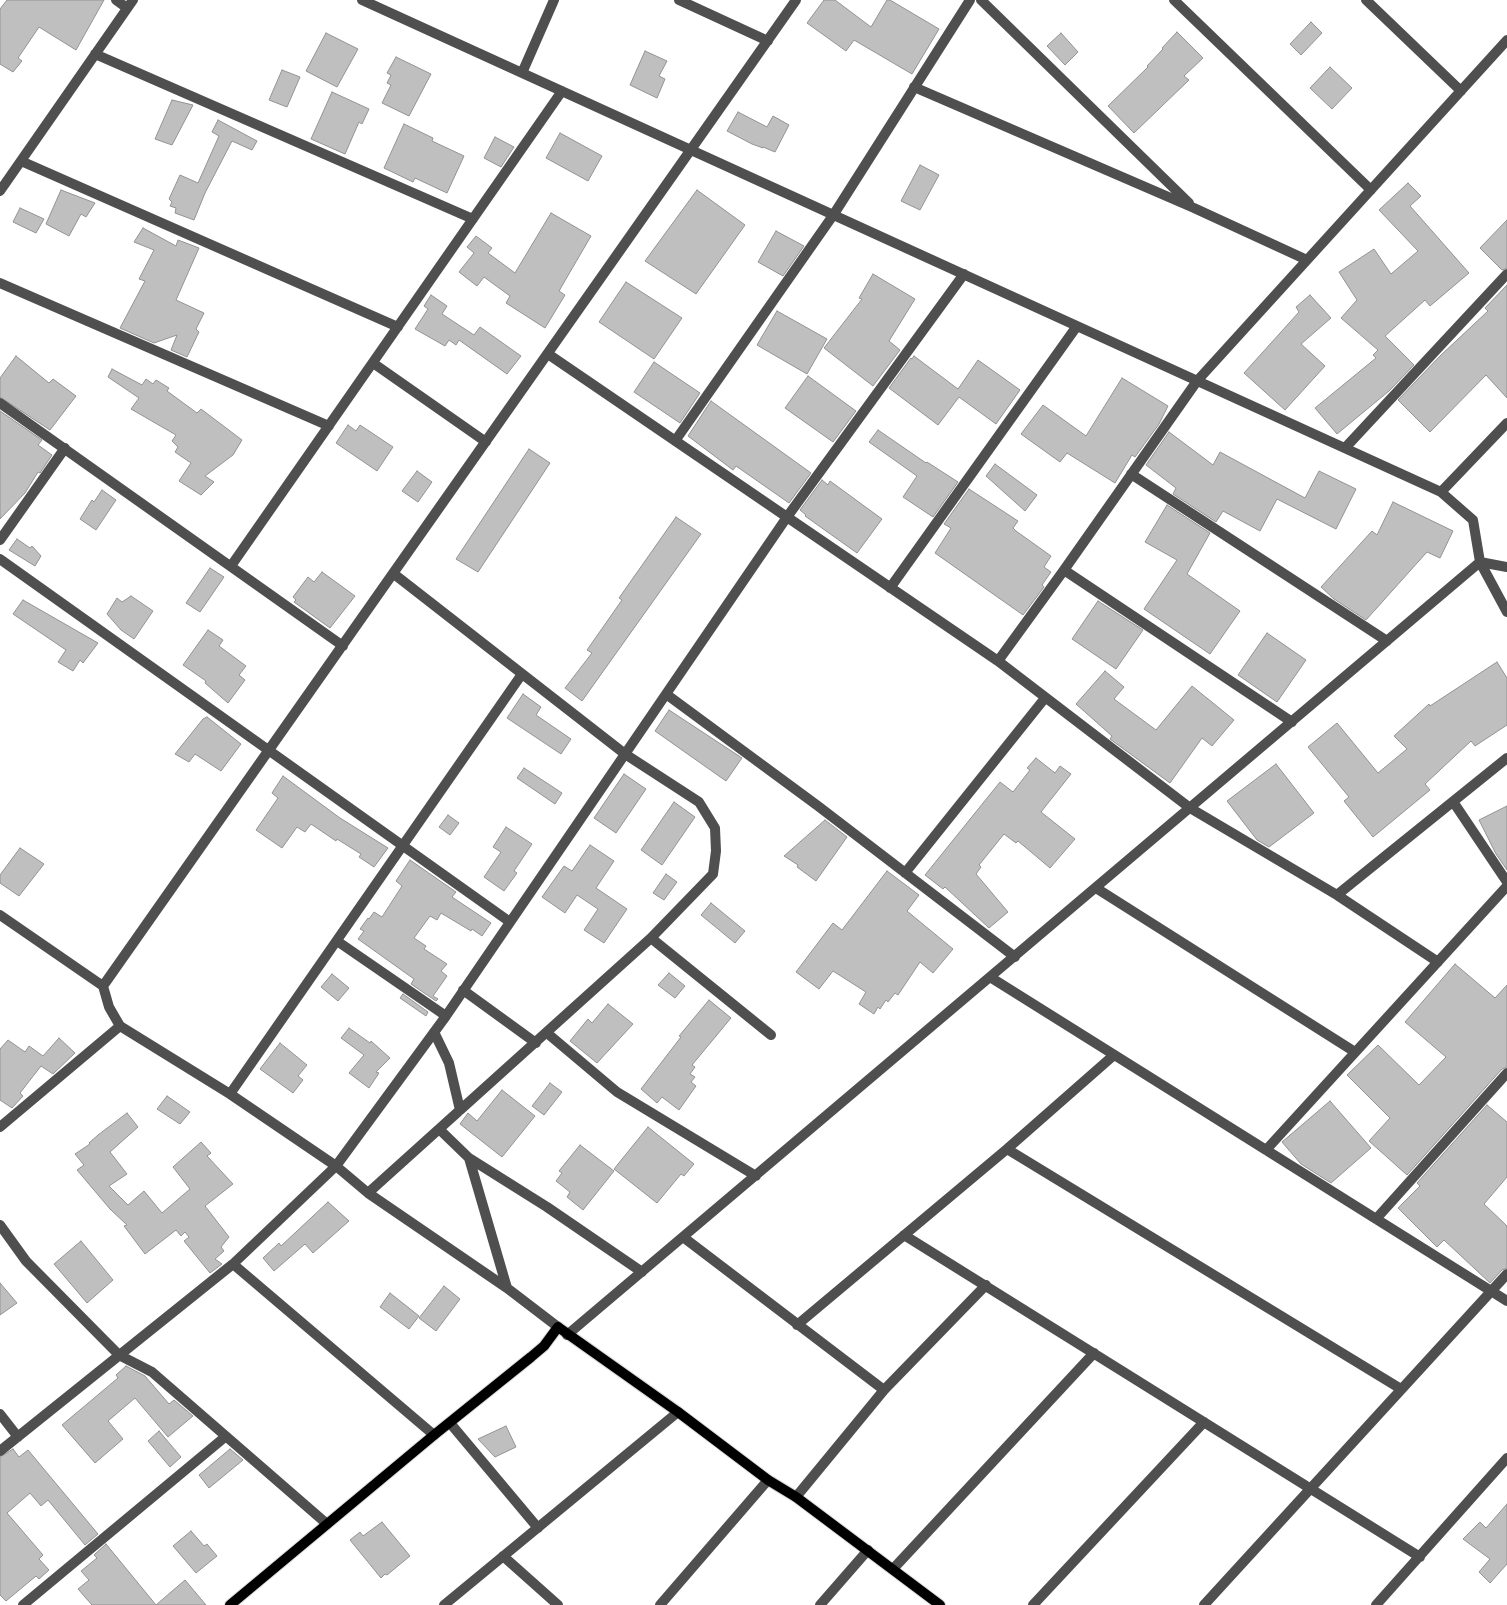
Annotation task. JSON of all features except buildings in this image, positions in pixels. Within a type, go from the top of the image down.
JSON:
[{"type":"main road","points":[[230,1605],[434,1435],[544,1346],[558,1327],[567,1335],[678,1412],[768,1480],[796,1497],[940,1605]]},
{"type":"street","points":[[0,191],[130,4],[116,0]]},
{"type":"street","points":[[362,0],[1441,492],[1473,520],[1480,562],[1507,612]]},
{"type":"street","points":[[522,73],[554,0]]},
{"type":"street","points":[[679,0],[768,40]]},
{"type":"street","points":[[103,986],[796,0]]},
{"type":"street","points":[[675,441],[834,214],[970,0]]},
{"type":"street","points":[[982,0],[1194,208]]},
{"type":"street","points":[[1174,0],[1371,190]]},
{"type":"street","points":[[1366,0],[1461,91]]},
{"type":"street","points":[[998,661],[1198,381],[1507,40]]},
{"type":"street","points":[[95,54],[473,219]]},
{"type":"street","points":[[914,87],[1194,208],[1307,260]]},
{"type":"street","points":[[231,566],[562,91]]},
{"type":"street","points":[[21,161],[398,327]]},
{"type":"street","points":[[0,1451],[232,1264],[336,1166],[446,1016],[787,517],[964,274]]},
{"type":"street","points":[[1345,448],[1507,274]]},
{"type":"street","points":[[0,283],[329,426]]},
{"type":"street","points":[[890,588],[1077,326]]},
{"type":"street","points":[[548,354],[998,661],[1190,808],[1336,895],[1438,962]]},
{"type":"street","points":[[373,363],[486,442]]},
{"type":"street","points":[[0,403],[343,646]]},
{"type":"street","points":[[1441,492],[1507,423]]},
{"type":"street","points":[[0,540],[65,448]]},
{"type":"street","points":[[1131,474],[1387,641]]},
{"type":"street","points":[[0,559],[510,922]]},
{"type":"street","points":[[567,1335],[1480,562]]},
{"type":"street","points":[[1480,562],[1507,567]]},
{"type":"street","points":[[1064,570],[1292,722]]},
{"type":"street","points":[[368,1193],[651,938],[713,874],[716,850],[715,828],[699,802],[624,754],[394,574]]},
{"type":"street","points":[[230,1094],[522,674]]},
{"type":"street","points":[[666,694],[818,806],[905,873],[949,904],[986,936],[1015,957]]},
{"type":"street","points":[[905,873],[1045,698]]},
{"type":"street","points":[[1336,895],[1454,803],[1507,758]]},
{"type":"street","points":[[1454,803],[1507,882]]},
{"type":"street","points":[[1266,1150],[1507,886]]},
{"type":"street","points":[[1096,888],[1355,1052]]},
{"type":"street","points":[[0,915],[103,986],[109,1007],[120,1026],[230,1094],[336,1166],[368,1193],[507,1288],[558,1327]]},
{"type":"street","points":[[651,938],[772,1035]]},
{"type":"street","points":[[337,941],[446,1016]]},
{"type":"street","points":[[990,977],[1507,1301]]},
{"type":"street","points":[[463,990],[536,1043]]},
{"type":"street","points":[[2,1122],[120,1026]]},
{"type":"street","points":[[434,1032],[449,1063],[460,1110]]},
{"type":"street","points":[[547,1033],[617,1092],[756,1176]]},
{"type":"street","points":[[797,1325],[1007,1149],[1114,1055]]},
{"type":"street","points":[[1376,1219],[1507,1073]]},
{"type":"street","points":[[439,1129],[469,1158],[547,1207],[642,1272]]},
{"type":"street","points":[[1007,1149],[1402,1389]]},
{"type":"street","points":[[469,1158],[507,1288]]},
{"type":"street","points":[[0,1226],[26,1261],[119,1355],[152,1372],[225,1437],[279,1480],[327,1524]]},
{"type":"street","points":[[904,1235],[1420,1557]]},
{"type":"street","points":[[683,1237],[884,1390]]},
{"type":"street","points":[[232,1264],[434,1435]]},
{"type":"street","points":[[1204,1605],[1507,1274]]},
{"type":"street","points":[[796,1497],[884,1390],[986,1285]]},
{"type":"street","points":[[893,1569],[1094,1353]]},
{"type":"street","points":[[444,1605],[678,1412]]},
{"type":"street","points":[[0,1414],[18,1437]]},
{"type":"street","points":[[1033,1605],[1204,1422]]},
{"type":"street","points":[[450,1423],[538,1528]]},
{"type":"street","points":[[23,1605],[225,1437]]},
{"type":"street","points":[[1376,1605],[1507,1458]]},
{"type":"street","points":[[660,1605],[768,1480]]},
{"type":"street","points":[[820,1605],[868,1550]]},
{"type":"street","points":[[503,1556],[558,1605]]}]
